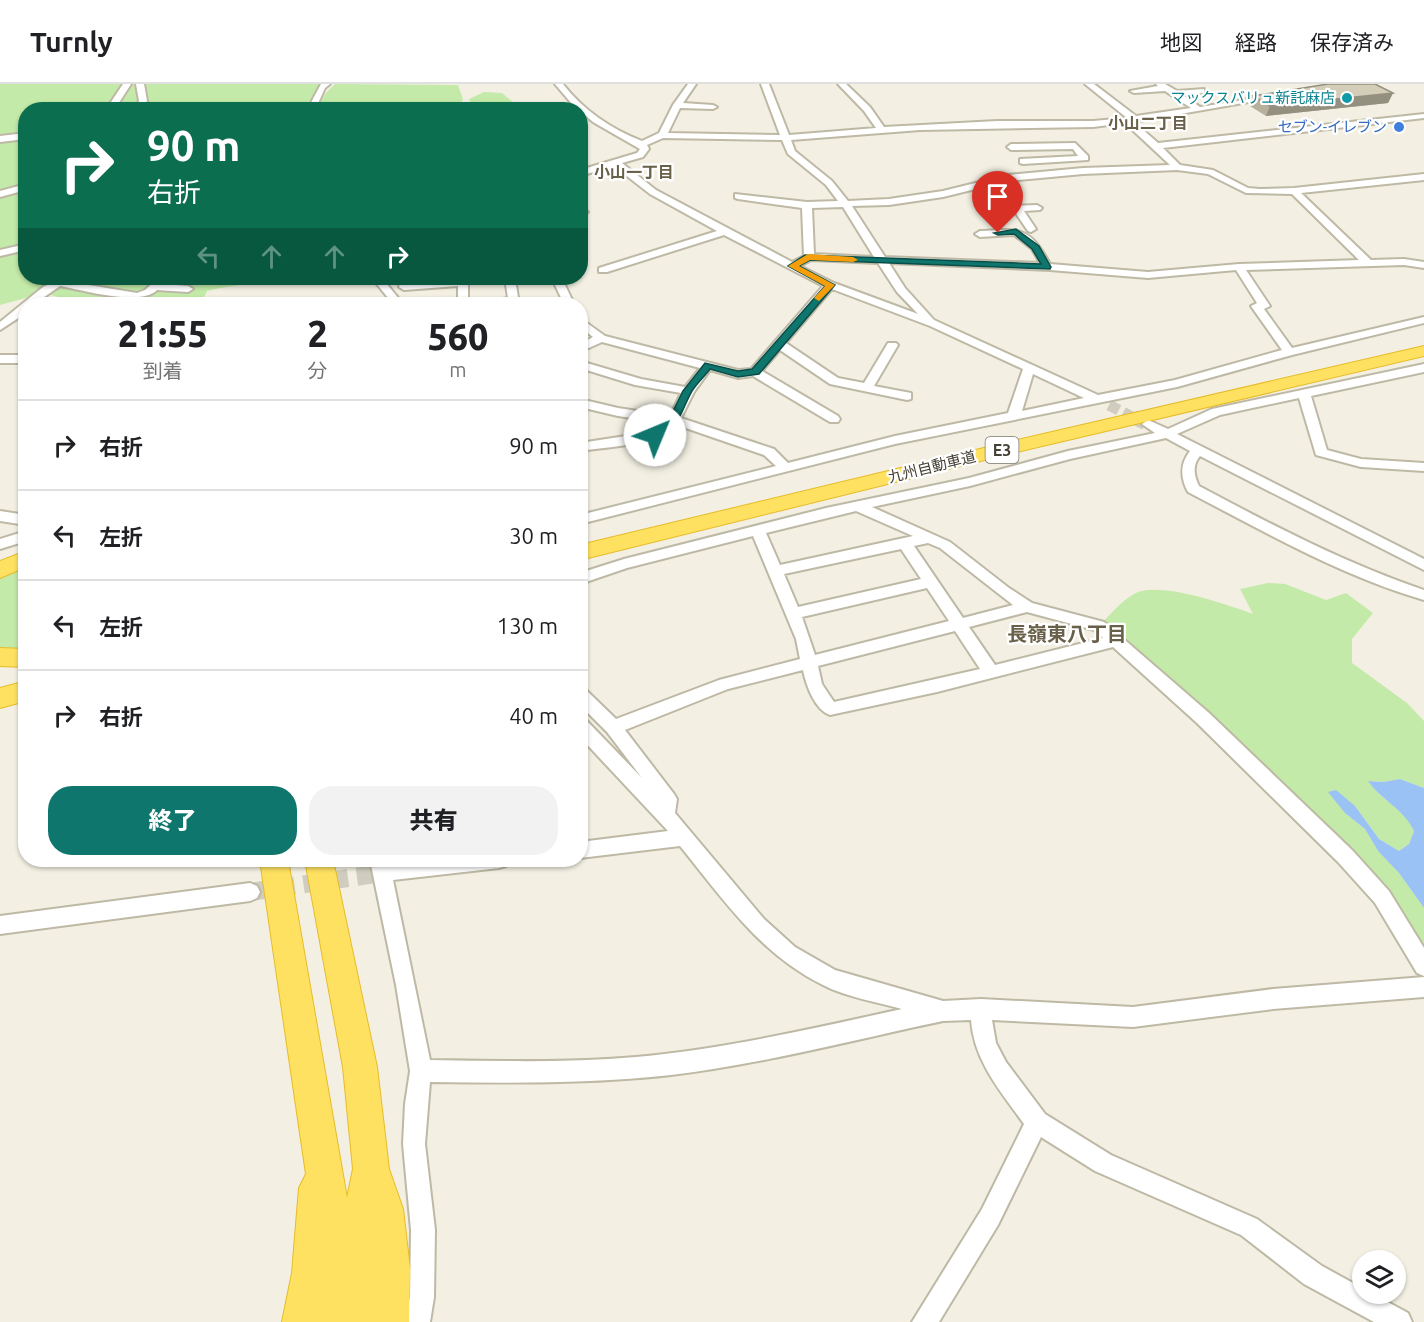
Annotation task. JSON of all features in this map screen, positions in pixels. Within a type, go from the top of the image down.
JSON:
[{"type":"highway","name":"九州自動車道","points":[[588,537],[1424,338]]},
{"type":"highway","name":"九州自動車道","points":[[588,551],[796,499],[1424,351]]},
{"type":"highway","points":[[588,562],[796,499]]},
{"type":"highway","points":[[0,561],[18,553]]},
{"type":"highway","points":[[0,570],[18,562]]},
{"type":"highway","points":[[0,657],[18,658]]},
{"type":"highway","points":[[0,679],[18,674]]},
{"type":"highway","points":[[0,698],[18,692]]},
{"type":"highway","points":[[0,714],[18,711]]},
{"type":"highway","points":[[275,867],[319,1148],[342,1266],[340,1302],[335,1322]]},
{"type":"highway","points":[[320,867],[360,1067],[371,1169],[385,1209],[391,1269],[390,1322]]},
{"type":"highway","points":[[301,1322],[311,1273],[319,1148]]},
{"type":"highway","points":[[354,1322],[358,1278],[358,1230],[371,1169]]},
{"type":"street","points":[[115,102],[127,84]]},
{"type":"street","points":[[141,84],[142,102]]},
{"type":"street","points":[[315,102],[322,87],[326,84]]},
{"type":"street","points":[[559,84],[577,102]]},
{"type":"street","points":[[662,135],[677,105],[692,84]]},
{"type":"street","points":[[765,84],[791,152],[830,183],[911,302],[934,324]]},
{"type":"street","points":[[842,84],[867,109],[881,130]]},
{"type":"street","points":[[1089,84],[1130,120],[1177,167]]},
{"type":"street","points":[[1134,92],[1164,85],[1198,109]]},
{"type":"street","points":[[1175,94],[1201,91]]},
{"type":"street","points":[[642,144],[662,135],[786,138],[999,124],[1094,124],[1281,96]]},
{"type":"street","points":[[1157,103],[1171,114]]},
{"type":"street","points":[[677,105],[713,107]]},
{"type":"street","points":[[588,111],[627,139],[642,144],[645,149],[640,155],[588,171]]},
{"type":"street","points":[[1156,146],[1424,116]]},
{"type":"street","points":[[999,124],[1005,134],[1077,133],[1075,130]]},
{"type":"street","points":[[0,139],[18,137]]},
{"type":"street","points":[[1023,161],[1085,158],[1075,146],[1010,144],[1032,174]]},
{"type":"street","points":[[615,163],[638,183],[724,232],[830,285],[934,324],[1109,405]]},
{"type":"street","points":[[738,196],[807,205],[890,202],[943,194],[1032,174],[1177,167],[1219,175],[1246,190],[1294,191],[1424,177]]},
{"type":"street","points":[[0,194],[18,189]]},
{"type":"street","points":[[1294,191],[1368,263]]},
{"type":"street","points":[[807,205],[808,257]]},
{"type":"street","points":[[1031,229],[1013,209],[1037,208]]},
{"type":"street","points":[[603,270],[724,232]]},
{"type":"street","points":[[980,234],[1016,232],[1036,248],[1047,267]]},
{"type":"street","points":[[0,253],[18,249]]},
{"type":"street","points":[[792,266],[808,257],[1047,267],[1148,275],[1239,267],[1404,262],[1424,265]]},
{"type":"street","points":[[1239,267],[1265,306],[1256,306],[1289,352]]},
{"type":"street","points":[[39,297],[57,285]]},
{"type":"street","points":[[87,285],[138,296],[149,292],[151,285]]},
{"type":"street","points":[[167,285],[188,289]]},
{"type":"street","points":[[383,285],[392,297]]},
{"type":"street","points":[[404,285],[404,287],[421,285]]},
{"type":"street","points":[[755,372],[830,285]]},
{"type":"street","points":[[0,327],[18,312]]},
{"type":"street","points":[[588,518],[895,440],[1177,383],[1289,352],[1424,320]]},
{"type":"street","points":[[588,327],[601,338],[738,374],[755,372],[834,419]]},
{"type":"street","points":[[588,345],[601,338]]},
{"type":"street","points":[[779,344],[834,381],[907,396]]},
{"type":"street","points":[[867,388],[892,345]]},
{"type":"street","points":[[0,359],[18,359]]},
{"type":"street","points":[[588,444],[655,435],[667,429],[688,391],[708,365]]},
{"type":"street","points":[[588,367],[609,375],[688,391]]},
{"type":"street","points":[[1014,415],[1029,368]]},
{"type":"street","points":[[588,576],[624,564],[758,530],[970,482],[1078,453],[1167,434],[1216,412],[1424,368]]},
{"type":"street","points":[[1304,393],[1321,452],[1361,463],[1422,469]]},
{"type":"street","points":[[588,405],[618,412],[674,420],[770,452],[785,468]]},
{"type":"street","points":[[1148,424],[1424,566]]},
{"type":"street","points":[[1199,450],[1192,455],[1187,465],[1188,479],[1193,489],[1310,550],[1379,580],[1424,595]]},
{"type":"street","points":[[859,507],[945,545],[1004,592],[1027,607],[1099,626],[1203,718],[1345,856],[1382,897],[1424,966]]},
{"type":"street","points":[[0,516],[18,519]]},
{"type":"street","points":[[758,530],[804,639],[814,685],[830,709],[1115,641]]},
{"type":"street","points":[[0,544],[18,538]]},
{"type":"street","points":[[775,571],[928,538]]},
{"type":"street","points":[[905,544],[992,672]]},
{"type":"street","points":[[794,614],[931,582]]},
{"type":"street","points":[[613,727],[725,684],[1027,607]]},
{"type":"street","points":[[588,702],[613,727],[668,799],[666,815]]},
{"type":"street","points":[[588,733],[666,815],[764,932],[809,968],[831,979],[943,1011]]},
{"type":"street","points":[[588,849],[685,837]]},
{"type":"street","points":[[381,867],[421,1071],[416,1104],[414,1144],[423,1230],[422,1297],[417,1322]]},
{"type":"street","points":[[0,925],[250,892]]},
{"type":"street","points":[[421,1071],[572,1072],[636,1068],[715,1056],[943,1011],[981,1009],[1133,1017],[1273,999],[1424,987]]},
{"type":"street","points":[[981,1009],[983,1040],[990,1058],[1037,1122],[1104,1163],[1249,1227],[1313,1275],[1399,1322]]},
{"type":"street","points":[[925,1322],[990,1217],[1037,1122]]},
{"type":"green space","points":[[0,84],[321,84],[309,102],[18,102],[18,285],[238,285],[207,291],[204,297],[58,297],[44,293],[18,297],[18,300],[0,305]]},
{"type":"green space","points":[[335,84],[458,85],[463,99],[462,102],[321,102]]},
{"type":"green space","points":[[484,92],[502,93],[513,102],[470,102],[469,99]]},
{"type":"green space","points":[[18,566],[18,652],[0,650],[0,576]]},
{"type":"green space","points":[[1268,583],[1285,584],[1326,600],[1346,593],[1373,613],[1352,639],[1352,663],[1407,703],[1424,721],[1424,788],[1400,779],[1383,782],[1369,781],[1409,823],[1414,831],[1409,844],[1399,851],[1379,839],[1355,806],[1345,813],[1365,829],[1378,851],[1399,873],[1424,908],[1424,950],[1382,897],[1099,626],[1124,601],[1145,590],[1193,595],[1253,614],[1240,589]]},
{"type":"water","points":[[1400,779],[1424,788],[1424,908],[1399,873],[1378,851],[1365,829],[1345,813],[1328,792],[1336,790],[1355,806],[1379,839],[1399,851],[1409,844],[1414,831],[1404,816],[1368,781],[1383,782]]},
{"type":"building","points":[[1328,84],[1375,84],[1393,93],[1270,106],[1253,96]]},
{"type":"tunnel","points":[[1109,405],[1136,419]]},
{"type":"tunnel","points":[[1133,417],[1147,424]]},
{"type":"tunnel","points":[[250,892],[383,873]]},
{"type":"slow traffic","points":[[819,298],[830,285],[792,266],[808,257],[853,260]]},
{"type":"place","name":"マックスバリュ新託麻店","points":[[1347,98]]},
{"type":"place","name":"セブン-イレブン","points":[[1399,127]]},
{"type":"district","name":"小山二丁目","points":[[1148,123]]},
{"type":"district","name":"小山一丁目","points":[[634,172]]},
{"type":"district","name":"長嶺東八丁目","points":[[1067,634]]},
{"type":"route","points":[[655,435],[667,429],[674,420],[688,391],[708,365],[738,374],[755,372],[830,285],[792,266],[808,257],[1047,267],[1036,248],[1016,232],[998,233]]}]
